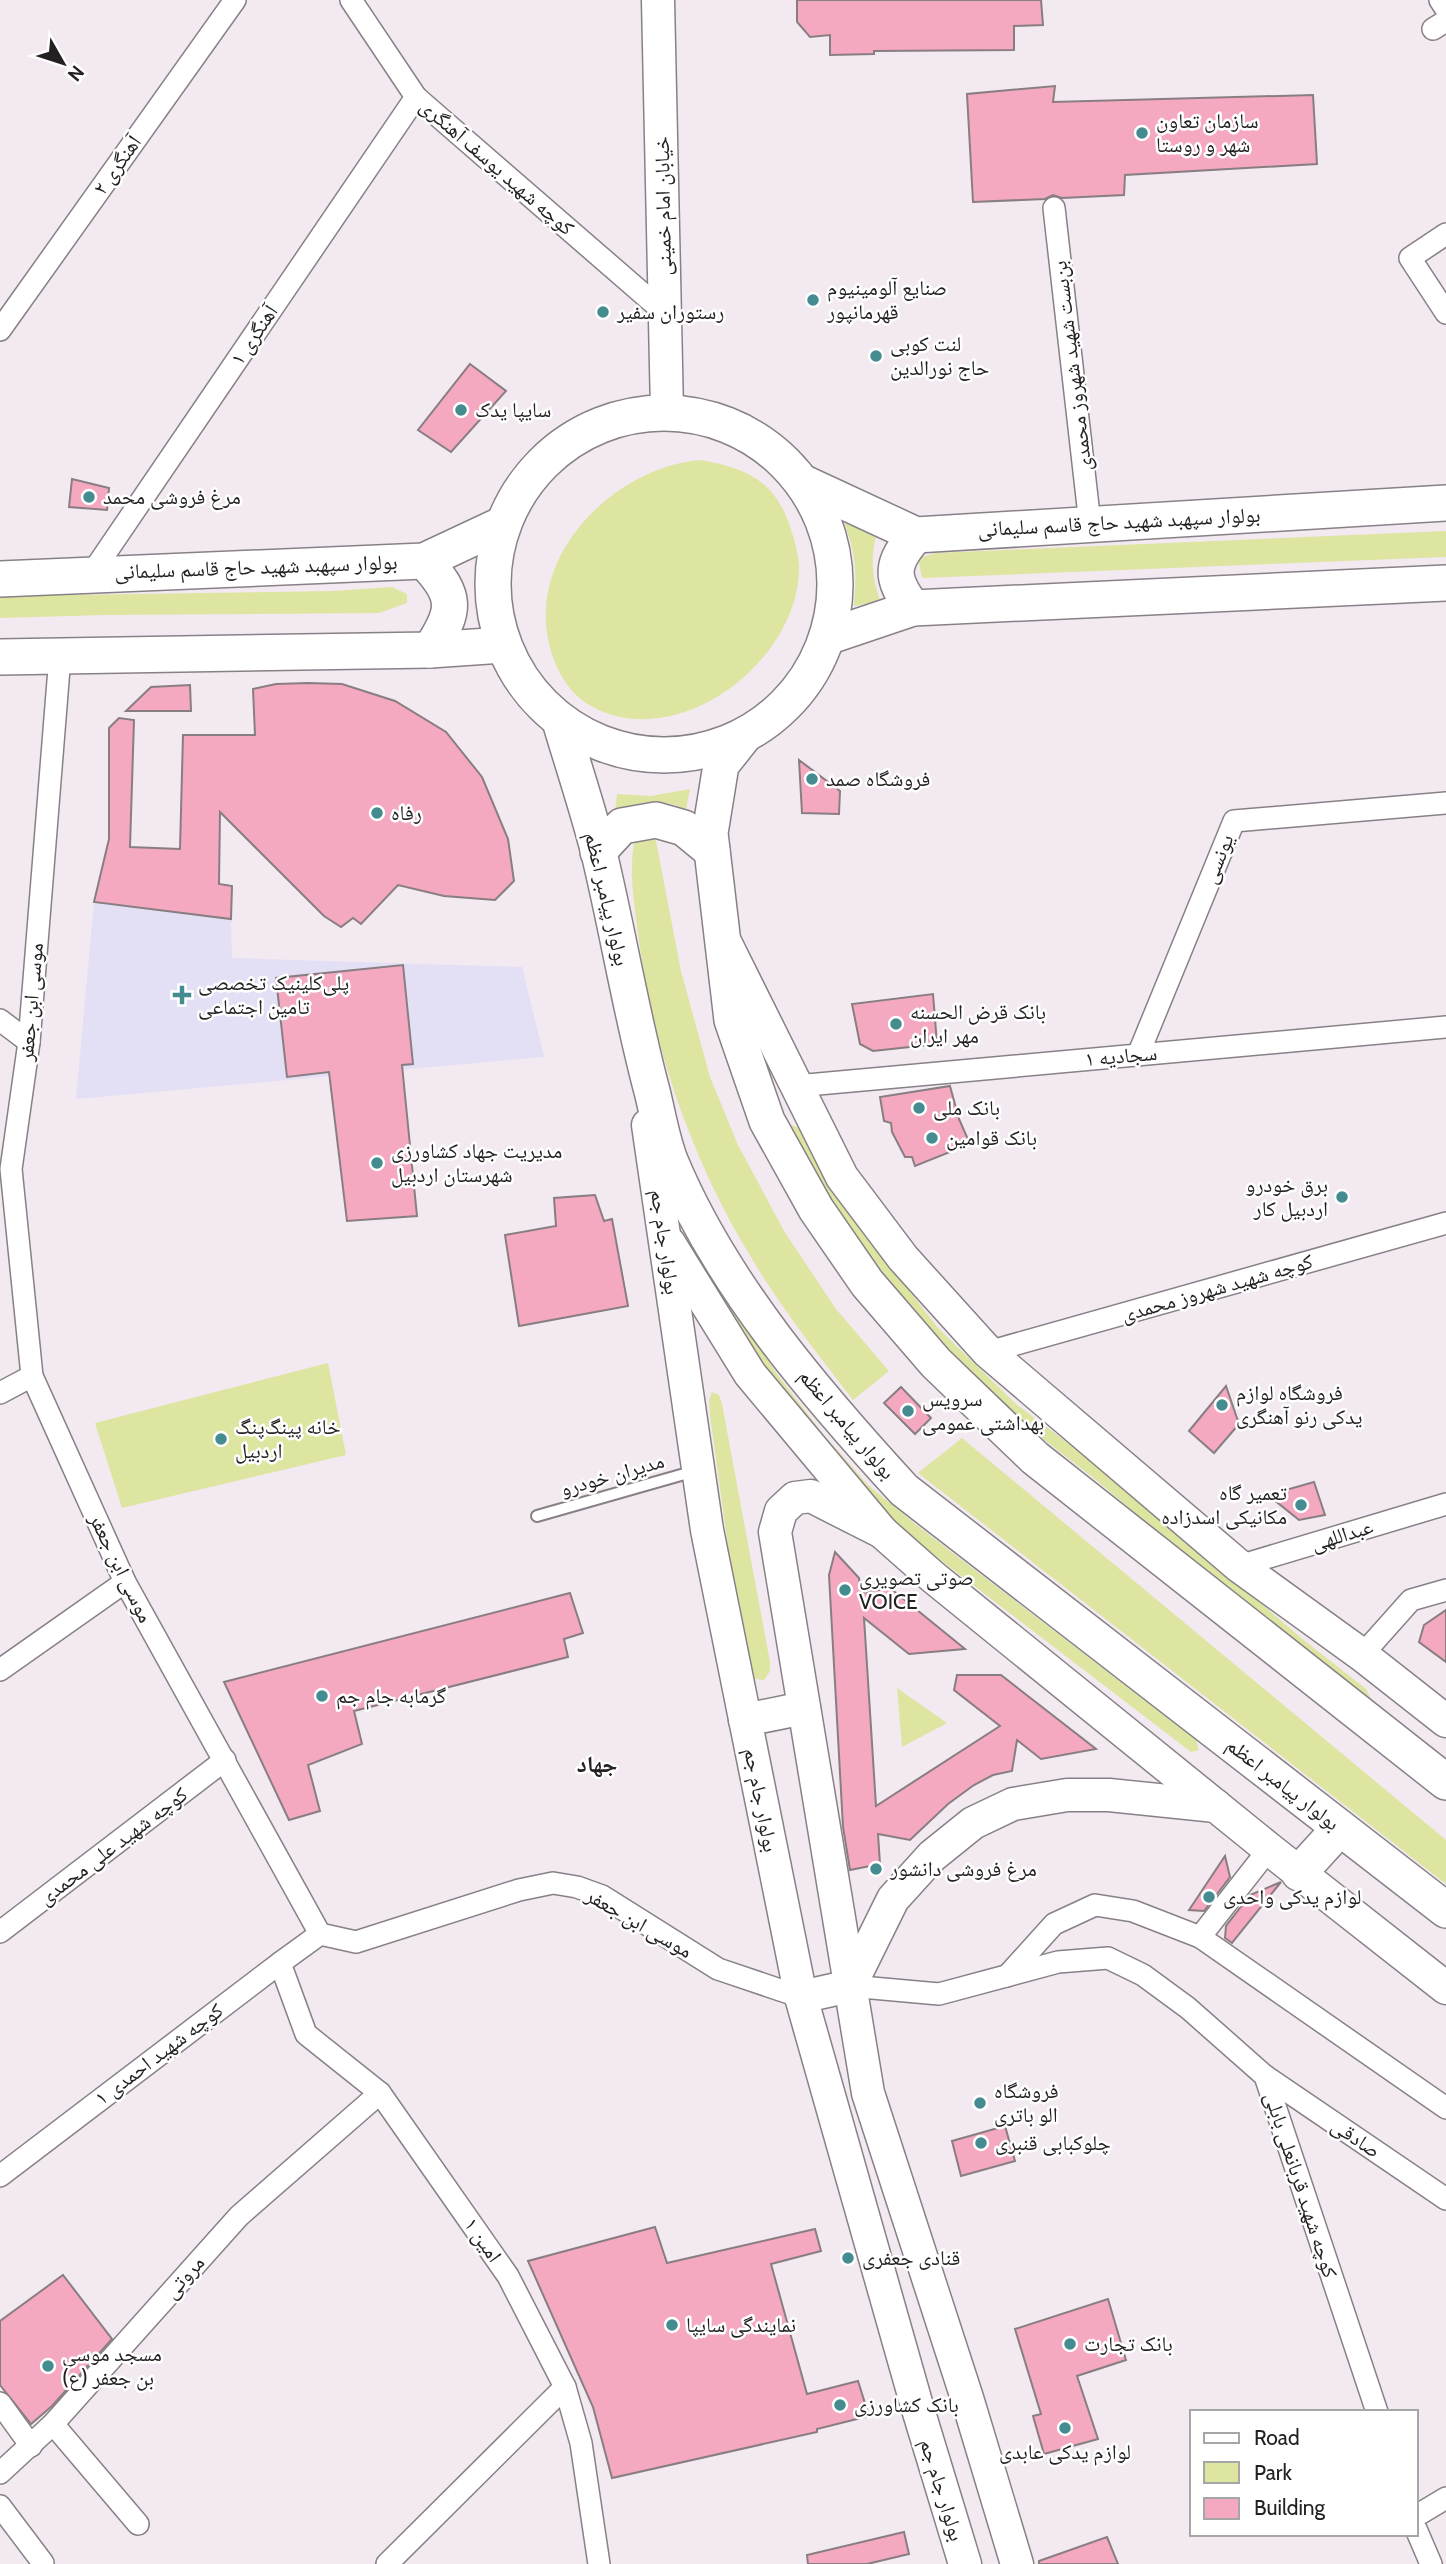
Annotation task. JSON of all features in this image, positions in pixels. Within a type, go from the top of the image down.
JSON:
[{"type":"main road","name":"خیابان امام خمینی","points":[[658,0],[667,411]]},
{"type":"main road","points":[[744,736],[698,752],[650,755],[602,744],[559,721],[526,687],[503,645],[493,605],[493,564],[503,524],[529,478],[568,441],[615,419],[667,411],[720,421],[767,445],[804,483],[828,531],[836,584],[827,637],[809,677],[780,710],[744,736],[721,765],[710,833],[733,1020],[767,1121],[816,1209],[867,1283],[936,1363],[1035,1458],[1446,1782]]},
{"type":"main road","name":"بولوار سپهبد شهید حاج قاسم سلیمانی","points":[[804,483],[916,535],[1446,503]]},
{"type":"main road","name":"بولوار سپهبد شهید حاج قاسم سلیمانی","points":[[0,579],[424,561],[503,524]]},
{"type":"main road","points":[[913,608],[897,588],[895,568],[904,548],[916,535]]},
{"type":"main road","points":[[424,561],[443,580],[451,605],[445,628],[430,650]]},
{"type":"main road","points":[[827,637],[913,608],[1446,583]]},
{"type":"main road","points":[[0,657],[430,650],[503,645]]},
{"type":"main road","name":"بولوار پیامبر اعظم","points":[[559,721],[598,852],[633,1020],[670,1159],[691,1208],[720,1258],[788,1354],[859,1442],[904,1490],[1446,1910]]},
{"type":"main road","points":[[598,852],[622,826],[656,820],[684,828],[712,851]]},
{"type":"main road","points":[[722,937],[842,1177],[903,1258],[988,1352],[1239,1566],[1362,1655],[1446,1721]]},
{"type":"main road","name":"بولوار جام جم","points":[[633,1020],[707,1530],[801,1997],[917,2406],[965,2564]]},
{"type":"main road","name":"بولوار پیامبر اعظم","points":[[663,1233],[750,1374],[882,1532],[933,1577],[1269,1849],[1446,1988]]},
{"type":"main road","points":[[882,1532],[811,1496],[795,1498],[780,1511],[775,1532],[869,2093],[1017,2564]]},
{"type":"main road","points":[[745,1720],[804,1708]]},
{"type":"main road","points":[[850,1986],[893,1899],[932,1856],[973,1823],[1013,1804],[1068,1795],[1109,1795],[1216,1806]]},
{"type":"main road","points":[[1299,1873],[1340,1828]]},
{"type":"main road","points":[[801,1997],[850,1986]]},
{"type":"main road","points":[[917,2406],[967,2398]]},
{"type":"street","name":"آهنگری ۲","points":[[0,330],[235,0]]},
{"type":"street","name":"کوچه شهید یوسف آهنگری","points":[[351,0],[416,97],[665,313]]},
{"type":"street","points":[[1440,0],[1446,9]]},
{"type":"street","name":"آهنگری ۱","points":[[92,573],[416,97]]},
{"type":"street","name":"بن‌بست شهید شهروز محمدی","points":[[1054,208],[1090,524]]},
{"type":"street","points":[[1446,234],[1410,258],[1446,313]]},
{"type":"street","name":"موسی ابن جعفر","points":[[60,656],[29,1042],[11,1169],[32,1376],[125,1582],[320,1934],[356,1942],[519,1890],[552,1883],[577,1887],[601,1896],[718,1969],[801,1997]]},
{"type":"street","name":"یونسی","points":[[1138,1055],[1234,821],[1446,803]]},
{"type":"street","points":[[0,1020],[29,1042]]},
{"type":"street","name":"سجادیه ۱","points":[[796,1086],[1446,1027]]},
{"type":"street","name":"کوچه شهید شهروز محمدی","points":[[988,1352],[1446,1223]]},
{"type":"street","points":[[0,1393],[32,1376]]},
{"type":"street","name":"عبداللهی","points":[[1239,1566],[1446,1504]]},
{"type":"street","points":[[0,1670],[125,1582]]},
{"type":"street","points":[[1362,1655],[1411,1600],[1446,1590]]},
{"type":"street","name":"کوچه شهید علی محمدی","points":[[0,1931],[225,1760]]},
{"type":"street","points":[[1200,1937],[1269,1849]]},
{"type":"street","points":[[1007,1976],[1054,1924],[1095,1905],[1133,1911],[1200,1937],[1446,2108]]},
{"type":"street","name":"کوچه شهید احمدی ۱","points":[[0,2176],[320,1934]]},
{"type":"street","name":"کوچه شهید قربانعلی بابلی","points":[[850,1986],[939,1994],[1058,1962],[1108,1958],[1143,1975],[1188,2008],[1265,2076],[1376,2410]]},
{"type":"street","name":"امین ۱","points":[[279,1963],[306,2034],[380,2094],[508,2276],[565,2387],[581,2443],[599,2564]]},
{"type":"street","name":"صادقی","points":[[1265,2076],[1446,2199]]},
{"type":"street","name":"مروتی","points":[[0,2473],[53,2424],[239,2216],[380,2094]]},
{"type":"street","points":[[387,2564],[565,2387]]},
{"type":"street","points":[[0,2403],[31,2446]]},
{"type":"street","points":[[53,2424],[138,2524]]},
{"type":"street","points":[[1418,2515],[1446,2498]]},
{"type":"street","points":[[0,2506],[43,2563]]},
{"type":"street","points":[[1418,2534],[1431,2564]]},
{"type":"lane","name":"مدیران خودرو","points":[[537,1516],[698,1470]]},
{"type":"shaded area","name":"پلی‌کلینیک تخصصی تامین اجتماعی","points":[[94,902],[231,919],[232,958],[522,967],[544,1057],[76,1099]],"holes":[[[403,965],[412,1064],[287,1077],[277,978]]]},
{"type":"green space","points":[[700,460],[747,473],[770,490],[786,516],[799,564],[795,599],[780,633],[758,664],[729,689],[696,708],[661,718],[625,718],[591,706],[577,696],[566,683],[551,651],[546,616],[550,583],[563,552],[582,524],[607,499],[636,480],[667,467]]},
{"type":"green space","points":[[844,523],[877,533],[873,567],[880,601],[854,606],[855,564]]},
{"type":"green space","points":[[1446,531],[1446,557],[922,578],[918,558],[936,553]]},
{"type":"green space","points":[[392,587],[407,594],[407,603],[379,613],[0,618],[0,596],[333,591]]},
{"type":"green space","points":[[690,789],[686,810],[668,803],[650,802],[615,812],[617,794],[651,796]]},
{"type":"green space","points":[[651,834],[656,841],[681,971],[710,1077],[738,1145],[784,1231],[836,1309],[889,1371],[853,1400],[812,1347],[749,1254],[710,1180],[678,1103],[654,1023],[634,902],[632,861],[636,835]]},
{"type":"green space","points":[[791,1125],[802,1132],[860,1227],[938,1328],[1016,1404],[1105,1471],[1305,1641],[1366,1689],[1372,1701],[1359,1702],[1096,1480],[1010,1413],[930,1335],[852,1233],[790,1136]]},
{"type":"green space","points":[[715,1290],[724,1294],[777,1374],[823,1434],[868,1485],[1196,1740],[1199,1750],[1191,1752],[913,1539],[862,1494],[768,1381]]},
{"type":"green space","name":"خانه پینگ‌پنگ اردبیل","points":[[328,1363],[346,1455],[122,1508],[95,1423]]},
{"type":"green space","points":[[712,1392],[719,1395],[722,1404],[770,1662],[770,1671],[764,1680],[750,1678],[743,1656],[710,1415],[709,1400]]},
{"type":"green space","points":[[962,1438],[1446,1840],[1446,1884],[918,1473]]},
{"type":"green space","points":[[897,1688],[947,1723],[902,1747]]},
{"type":"building","points":[[797,0],[1041,0],[1043,25],[1014,26],[1014,50],[874,51],[874,54],[830,55],[830,35],[810,37],[797,22]]},
{"type":"building","name":"سازمان تعاون شهر و روستا","points":[[1055,86],[1053,102],[1313,95],[1317,164],[1125,175],[1124,195],[1062,198],[1053,195],[1045,199],[973,202],[967,94]]},
{"type":"building","name":"سایپا یدک","points":[[470,364],[506,391],[451,452],[418,430]]},
{"type":"building","name":"مرغ فروشی محمد","points":[[72,479],[109,488],[107,510],[69,507]]},
{"type":"building","name":"رفاه","points":[[276,684],[342,684],[395,701],[446,732],[482,777],[508,839],[514,881],[495,900],[444,896],[398,885],[361,924],[353,918],[341,927],[324,916],[220,812],[219,884],[232,886],[231,919],[94,902],[109,839],[109,728],[119,718],[134,720],[130,847],[180,849],[183,735],[255,735],[253,689]]},
{"type":"building","points":[[190,685],[191,711],[126,711],[151,687]]},
{"type":"building","name":"فروشگاه صمد","points":[[799,760],[840,791],[839,814],[802,813]]},
{"type":"building","points":[[403,965],[413,1064],[402,1065],[417,1216],[347,1221],[329,1072],[287,1077],[276,978]]},
{"type":"building","name":"بانک قرض الحسنه مهر ایران","points":[[933,994],[937,1044],[873,1051],[860,1044],[852,1004]]},
{"type":"building","points":[[950,1086],[959,1119],[970,1144],[915,1166],[912,1157],[905,1157],[892,1132],[891,1123],[884,1121],[880,1097]]},
{"type":"building","points":[[595,1195],[604,1221],[612,1219],[628,1306],[519,1326],[505,1235],[556,1226],[554,1198]]},
{"type":"building","name":"فروشگاه لوازم یدکی رنو آهنگری","points":[[1226,1386],[1239,1424],[1214,1453],[1189,1431]]},
{"type":"building","name":"سرویس بهداشتی عمومی","points":[[901,1387],[931,1418],[915,1434],[884,1403]]},
{"type":"building","name":"تعمیر گاه مکانیکی اسدزاده","points":[[1314,1482],[1325,1515],[1299,1520],[1268,1495]]},
{"type":"building","points":[[835,1552],[859,1578],[861,1593],[890,1588],[965,1649],[909,1654],[864,1618],[876,1806],[1000,1726],[954,1690],[957,1675],[1001,1675],[1096,1749],[1041,1759],[1017,1740],[1012,1771],[993,1775],[974,1785],[948,1804],[910,1840],[878,1834],[880,1864],[850,1870],[843,1827],[829,1575]]},
{"type":"building","name":"گرمابه جام جم","points":[[570,1593],[583,1633],[564,1639],[568,1657],[354,1711],[362,1744],[308,1765],[320,1811],[289,1820],[224,1682]]},
{"type":"building","points":[[1446,1610],[1446,1662],[1419,1642],[1424,1625]]},
{"type":"building","name":"لوازم یدکی واحدی","points":[[1225,1856],[1230,1877],[1204,1911],[1189,1910]]},
{"type":"building","points":[[1281,1882],[1232,1943],[1225,1938],[1226,1926],[1250,1895]]},
{"type":"building","points":[[1005,2126],[1015,2161],[961,2176],[952,2141]]},
{"type":"building","name":"نمایندگی سایپا","points":[[655,2227],[667,2263],[815,2229],[821,2251],[771,2264],[807,2394],[858,2381],[869,2416],[817,2429],[817,2432],[612,2478],[593,2407],[528,2261]]},
{"type":"building","name":"مسجد موسی بن جعفر (ع)","points":[[63,2275],[112,2339],[52,2406],[31,2424],[0,2385],[0,2321]]},
{"type":"building","name":"بانک تجارت","points":[[1108,2299],[1126,2360],[1077,2376],[1098,2439],[1044,2454],[1033,2416],[1041,2414],[1015,2329]]},
{"type":"building","points":[[904,2532],[909,2554],[867,2564],[808,2564],[807,2555]]},
{"type":"building","points":[[1107,2537],[1118,2564],[1039,2564],[1039,2561]]},
{"type":"place","name":"سازمان تعاون شهر و روستا","points":[[1142,133]]},
{"type":"place","name":"صنایع آلومینیوم قهرمانپور","points":[[813,300]]},
{"type":"place","name":"رستوران سفیر","points":[[603,312]]},
{"type":"place","name":"لنت کوبی حاج نورالدین","points":[[876,356]]},
{"type":"place","name":"سایپا یدک","points":[[461,410]]},
{"type":"place","name":"مرغ فروشی محمد","points":[[89,497]]},
{"type":"place","name":"فروشگاه صمد","points":[[812,779]]},
{"type":"place","name":"رفاه","points":[[377,813]]},
{"type":"place","name":"پلی‌کلینیک تخصصی تامین اجتماعی","points":[[182,995]]},
{"type":"place","name":"بانک قرض الحسنه مهر ایران","points":[[896,1024]]},
{"type":"place","name":"بانک ملی","points":[[919,1108]]},
{"type":"place","name":"بانک قوامین","points":[[932,1138]]},
{"type":"place","name":"مدیریت جهاد کشاورزی شهرستان اردبیل","points":[[377,1163]]},
{"type":"place","name":"برق خودرو اردبیل کار","points":[[1342,1197]]},
{"type":"place","name":"فروشگاه لوازم یدکی رنو آهنگری","points":[[1222,1405]]},
{"type":"place","name":"سرویس بهداشتی عمومی","points":[[908,1411]]},
{"type":"place","name":"خانه پینگ‌پنگ اردبیل","points":[[221,1439]]},
{"type":"place","name":"تعمیر گاه مکانیکی اسدزاده","points":[[1301,1505]]},
{"type":"place","name":"صوتی تصویری VOICE","points":[[845,1590]]},
{"type":"place","name":"گرمابه جام جم","points":[[322,1696]]},
{"type":"place","name":"مرغ فروشی دانشور","points":[[876,1869]]},
{"type":"place","name":"لوازم یدکی واحدی","points":[[1209,1897]]},
{"type":"place","name":"فروشگاه الو باتری","points":[[980,2103]]},
{"type":"place","name":"چلوکبابی قنبری","points":[[981,2143]]},
{"type":"place","name":"قنادی جعفری","points":[[848,2258]]},
{"type":"place","name":"نمایندگی سایپا","points":[[672,2325]]},
{"type":"place","name":"بانک تجارت","points":[[1070,2344]]},
{"type":"place","name":"مسجد موسی بن جعفر (ع)","points":[[48,2366]]},
{"type":"place","name":"بانک کشاورزی","points":[[840,2405]]},
{"type":"place","name":"لوازم یدکی عابدی","points":[[1065,2428]]},
{"type":"district","name":"جهاد","points":[[597,1764]]}]
